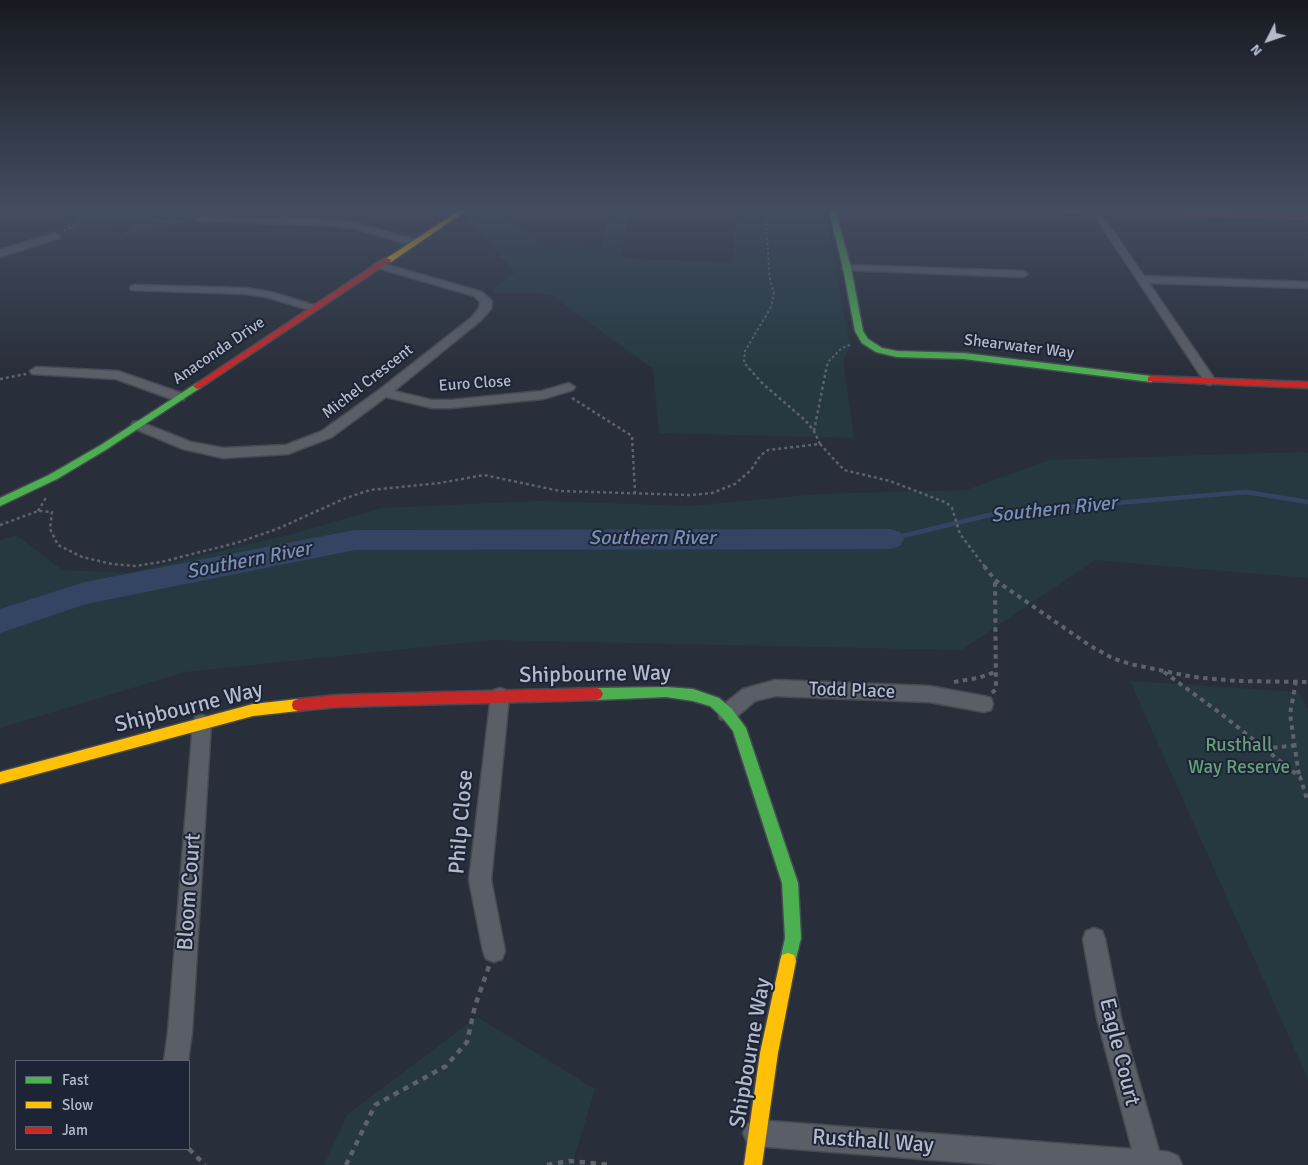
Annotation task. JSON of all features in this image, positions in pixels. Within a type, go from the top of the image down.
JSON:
[{"type":"street","points":[[846,264],[859,331],[865,341]]},
{"type":"street","points":[[1131,264],[1210,381]]},
{"type":"street","name":"Anaconda Drive","points":[[0,502],[53,477],[138,425],[378,265]]},
{"type":"street","name":"Michel Crescent","points":[[138,425],[188,446],[223,453],[288,448],[327,434],[384,393],[476,319],[485,309],[486,301],[478,294],[378,265]]},
{"type":"street","points":[[847,268],[1023,274]]},
{"type":"street","points":[[1141,279],[1308,285]]},
{"type":"street","points":[[135,288],[246,291],[267,294],[313,308]]},
{"type":"street","name":"Shearwater Way","points":[[865,341],[879,350],[897,354],[964,356],[1134,378],[1308,385]]},
{"type":"street","points":[[36,371],[118,375],[179,397]]},
{"type":"street","name":"Euro Close","points":[[384,393],[432,404],[451,404],[543,395],[570,387]]},
{"type":"street","name":"Todd Place","points":[[727,713],[749,695],[775,688],[929,694],[984,704]]},
{"type":"street","name":"Shipbourne Way","points":[[0,778],[253,710],[337,701],[666,692],[703,698],[714,702],[727,713],[739,728],[790,883],[793,938],[769,1053],[756,1133],[753,1165]]},
{"type":"street","name":"Philp Close","points":[[494,951],[480,880],[500,696]]},
{"type":"street","name":"Bloom Court","points":[[176,1060],[180,1032],[202,723]]},
{"type":"street","name":"Eagle Court","points":[[1094,939],[1109,1018],[1159,1164]]},
{"type":"street","name":"Rusthall Way","points":[[756,1133],[1159,1164]]},
{"type":"path","points":[[769,264],[770,280],[774,293],[771,307],[745,351],[744,362],[763,384],[814,431],[820,444],[844,470],[890,481],[937,499],[952,508],[960,534],[994,580],[1089,645],[1112,658],[1130,664],[1193,677],[1236,681],[1308,682]]},
{"type":"path","points":[[814,431],[828,362],[842,348],[865,341]]},
{"type":"path","points":[[0,379],[36,371]]},
{"type":"path","points":[[570,387],[570,397],[632,436],[635,492]]},
{"type":"path","points":[[0,524],[38,511],[52,512],[50,529],[58,545],[82,557],[112,564],[135,566],[161,562],[236,543],[277,529],[346,498],[370,490],[440,483],[484,475],[560,492],[635,492],[690,495],[712,493],[735,484],[751,470],[760,456],[768,450],[820,444]]},
{"type":"path","points":[[984,704],[996,688],[994,580]]},
{"type":"path","points":[[1161,670],[1220,713],[1263,750],[1300,777]]},
{"type":"path","points":[[1296,681],[1290,714],[1300,777],[1308,802]]},
{"type":"path","points":[[1263,750],[1296,745]]},
{"type":"path","points":[[346,1165],[375,1105],[446,1066],[467,1042],[475,1006],[494,951]]},
{"type":"path","points":[[190,1150],[205,1165]]},
{"type":"path","points":[[547,1165],[569,1161],[611,1165]]},
{"type":"green space","points":[[508,264],[835,264],[850,347],[843,361],[854,438],[659,433],[653,369],[550,294],[496,293],[492,291],[515,272]]},
{"type":"green space","points":[[1308,453],[1308,578],[1095,560],[961,650],[491,640],[185,672],[0,728],[0,540],[16,535],[62,570],[129,573],[292,534],[382,508],[540,501],[691,506],[819,494],[966,490],[1050,460]]},
{"type":"green space","name":"Rusthall Way Reserve","points":[[1130,681],[1298,692],[1308,709],[1308,1079]]},
{"type":"green space","points":[[477,1017],[595,1089],[572,1165],[324,1165],[347,1115]]},
{"type":"waterway","name":"Southern River","points":[[890,539],[998,513],[1246,492],[1308,502]]},
{"type":"waterway","name":"Southern River","points":[[0,621],[85,593],[355,540],[890,539]]},
{"type":"traffic: fast","points":[[846,264],[859,331],[865,341],[879,350],[897,354],[964,356],[1151,379]]},
{"type":"traffic: fast","points":[[0,502],[53,477],[104,447],[197,386]]},
{"type":"traffic: fast","points":[[597,694],[666,692],[693,695],[714,702],[727,713],[739,728],[790,883],[793,938],[788,961]]},
{"type":"traffic: slow","points":[[0,778],[253,710],[298,705]]},
{"type":"traffic: slow","points":[[753,1165],[769,1053],[788,961]]},
{"type":"traffic: jam","points":[[197,386],[381,264]]},
{"type":"traffic: jam","points":[[1151,379],[1308,385]]},
{"type":"traffic: jam","points":[[298,705],[337,701],[597,694]]}]
